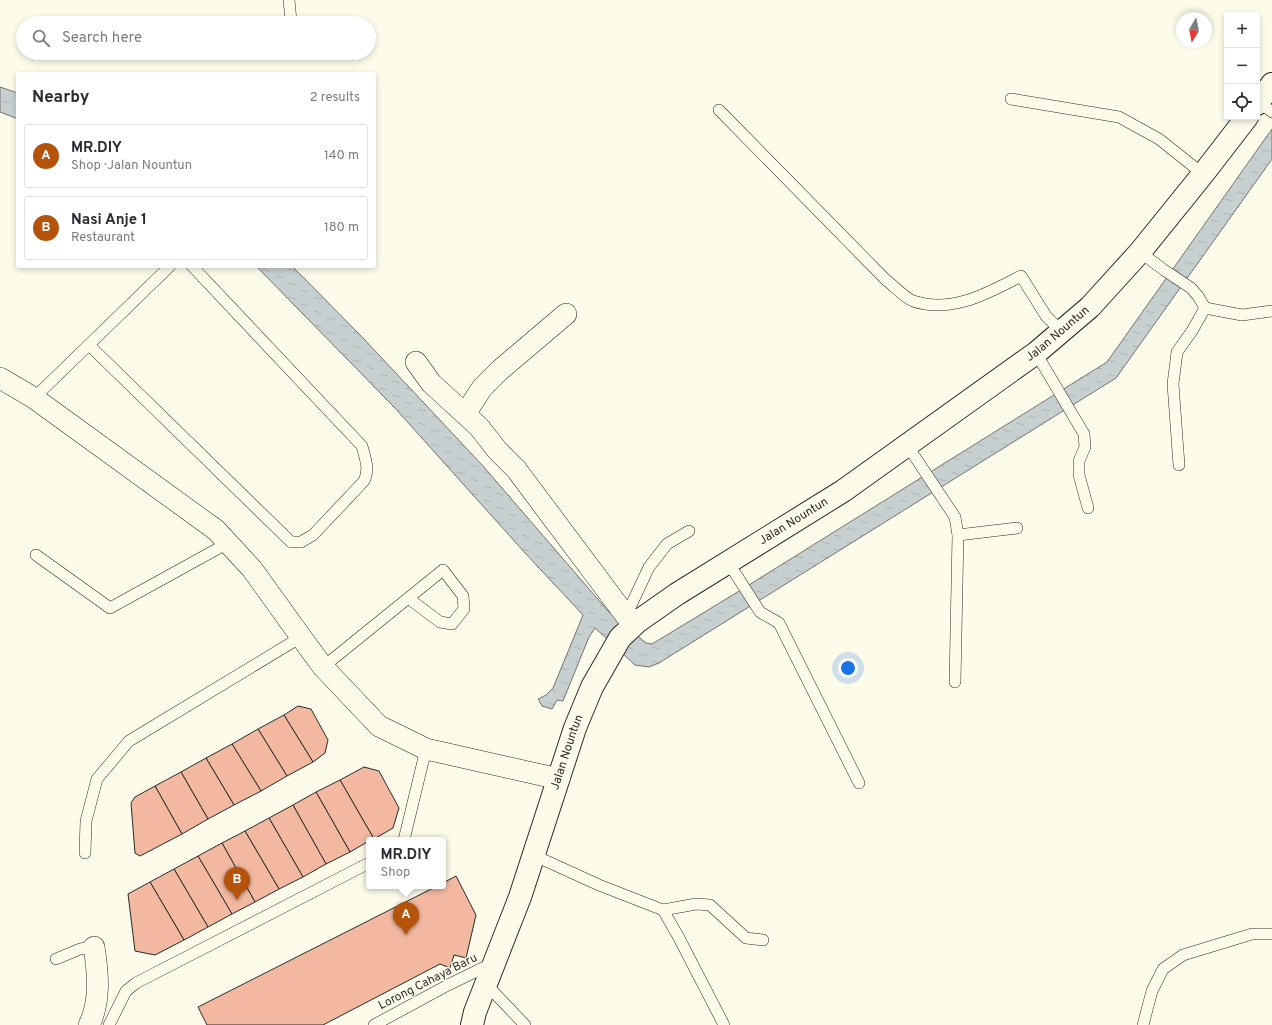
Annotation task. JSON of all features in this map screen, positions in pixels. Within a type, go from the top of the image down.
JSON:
[{"type":"street","name":"Jalan Nountun","points":[[1260,107],[1272,84]]},
{"type":"street","name":"Jalan Nountun","points":[[470,1021],[520,897],[560,778],[575,728],[592,687],[632,619],[677,594],[843,491],[1036,353],[1090,308],[1140,252],[1203,174],[1250,120]]},
{"type":"street","points":[[465,414],[482,388],[500,370],[566,314]]},
{"type":"street","points":[[416,362],[431,383],[479,427],[497,450],[516,469],[632,619]]},
{"type":"street","points":[[0,378],[34,398],[216,530],[252,569],[323,667],[378,726],[426,749],[560,778]]},
{"type":"street","points":[[89,1025],[94,1016],[97,1002],[94,947]]},
{"type":"lane","points":[[289,0],[291,16]]},
{"type":"lane","points":[[1011,100],[1119,117],[1159,139],[1203,174]]},
{"type":"lane","points":[[719,110],[886,280],[912,300],[936,305],[963,302],[985,294],[1021,276],[1046,316],[1061,331]]},
{"type":"lane","points":[[1140,252],[1191,288],[1205,308],[1242,315],[1272,311]]},
{"type":"lane","points":[[34,398],[168,268]]},
{"type":"lane","points":[[89,345],[291,542],[301,542],[313,535],[364,481],[368,473],[362,446],[194,268]]},
{"type":"lane","points":[[1179,464],[1173,384],[1177,352],[1192,331],[1205,308]]},
{"type":"lane","points":[[1036,353],[1084,434],[1085,447],[1079,461],[1079,475],[1088,508]]},
{"type":"lane","points":[[907,445],[955,517],[958,535],[955,682]]},
{"type":"lane","points":[[958,535],[1017,528]]},
{"type":"lane","points":[[632,619],[649,567],[667,544],[689,531]]},
{"type":"lane","points":[[36,555],[110,608],[228,543]]},
{"type":"lane","points":[[728,562],[760,612],[779,623],[859,783]]},
{"type":"lane","points":[[323,667],[408,598],[443,570],[463,596],[464,609],[452,624],[440,622],[408,598]]},
{"type":"lane","points":[[85,854],[86,821],[97,779],[129,741],[300,637]]},
{"type":"lane","points":[[405,837],[426,749]]},
{"type":"lane","points":[[533,855],[599,885],[663,910],[696,904],[710,906],[746,938],[762,940]]},
{"type":"lane","points":[[109,1025],[126,991],[136,983],[366,865]]},
{"type":"lane","points":[[663,910],[724,1025]]},
{"type":"lane","points":[[1143,1025],[1152,991],[1163,969],[1183,955],[1252,934],[1272,934]]},
{"type":"lane","points":[[56,959],[80,949],[94,947]]},
{"type":"lane","name":"Lorong Cahaya Baru","points":[[374,1025],[448,985],[494,963]]},
{"type":"lane","points":[[486,984],[524,1025]]},
{"type":"water","points":[[0,87],[16,92],[16,118],[0,112]]},
{"type":"water","points":[[1272,129],[1272,159],[1116,378],[659,663],[649,667],[635,665],[595,628],[589,637],[563,701],[557,700],[552,709],[542,706],[538,699],[546,695],[553,688],[583,615],[394,407],[258,268],[294,268],[363,338],[483,466],[608,611],[646,643],[652,644],[1107,362]]},
{"type":"building","points":[[298,706],[311,709],[328,740],[325,753],[313,762],[284,715]]},
{"type":"building","points":[[284,715],[313,762],[287,776],[258,729]]},
{"type":"building","points":[[258,729],[287,776],[261,791],[232,744]]},
{"type":"building","points":[[232,744],[261,791],[234,805],[206,758]]},
{"type":"building","points":[[206,758],[234,805],[208,819],[181,772]]},
{"type":"building","points":[[364,767],[379,771],[399,808],[393,828],[377,837],[373,837],[340,780]]},
{"type":"building","points":[[181,772],[208,819],[182,834],[155,786]]},
{"type":"building","points":[[340,780],[373,837],[366,837],[366,843],[350,852],[316,792]]},
{"type":"building","points":[[155,786],[182,834],[140,856],[135,853],[131,803],[135,797]]},
{"type":"building","points":[[316,792],[350,852],[326,864],[293,805]]},
{"type":"building","points":[[293,805],[326,864],[303,877],[269,818]]},
{"type":"building","points":[[269,818],[303,877],[279,889],[245,831]]},
{"type":"building","points":[[245,831],[279,889],[255,902],[222,843]]},
{"type":"building","points":[[222,843],[255,902],[232,914],[198,856]]},
{"type":"building","points":[[198,856],[232,914],[208,927],[174,869]]},
{"type":"building","points":[[174,869],[208,927],[184,940],[150,882]]},
{"type":"building","points":[[456,876],[476,915],[466,958],[454,955],[450,968],[440,964],[323,1025],[207,1025],[198,1007],[431,889],[446,889],[446,881]]},
{"type":"building","points":[[150,882],[184,940],[155,955],[135,951],[128,894]]},
{"type":"place","name":"Nasi Anje 1","points":[[237,900]]},
{"type":"place","name":"MR.DIY","points":[[406,935]]}]
